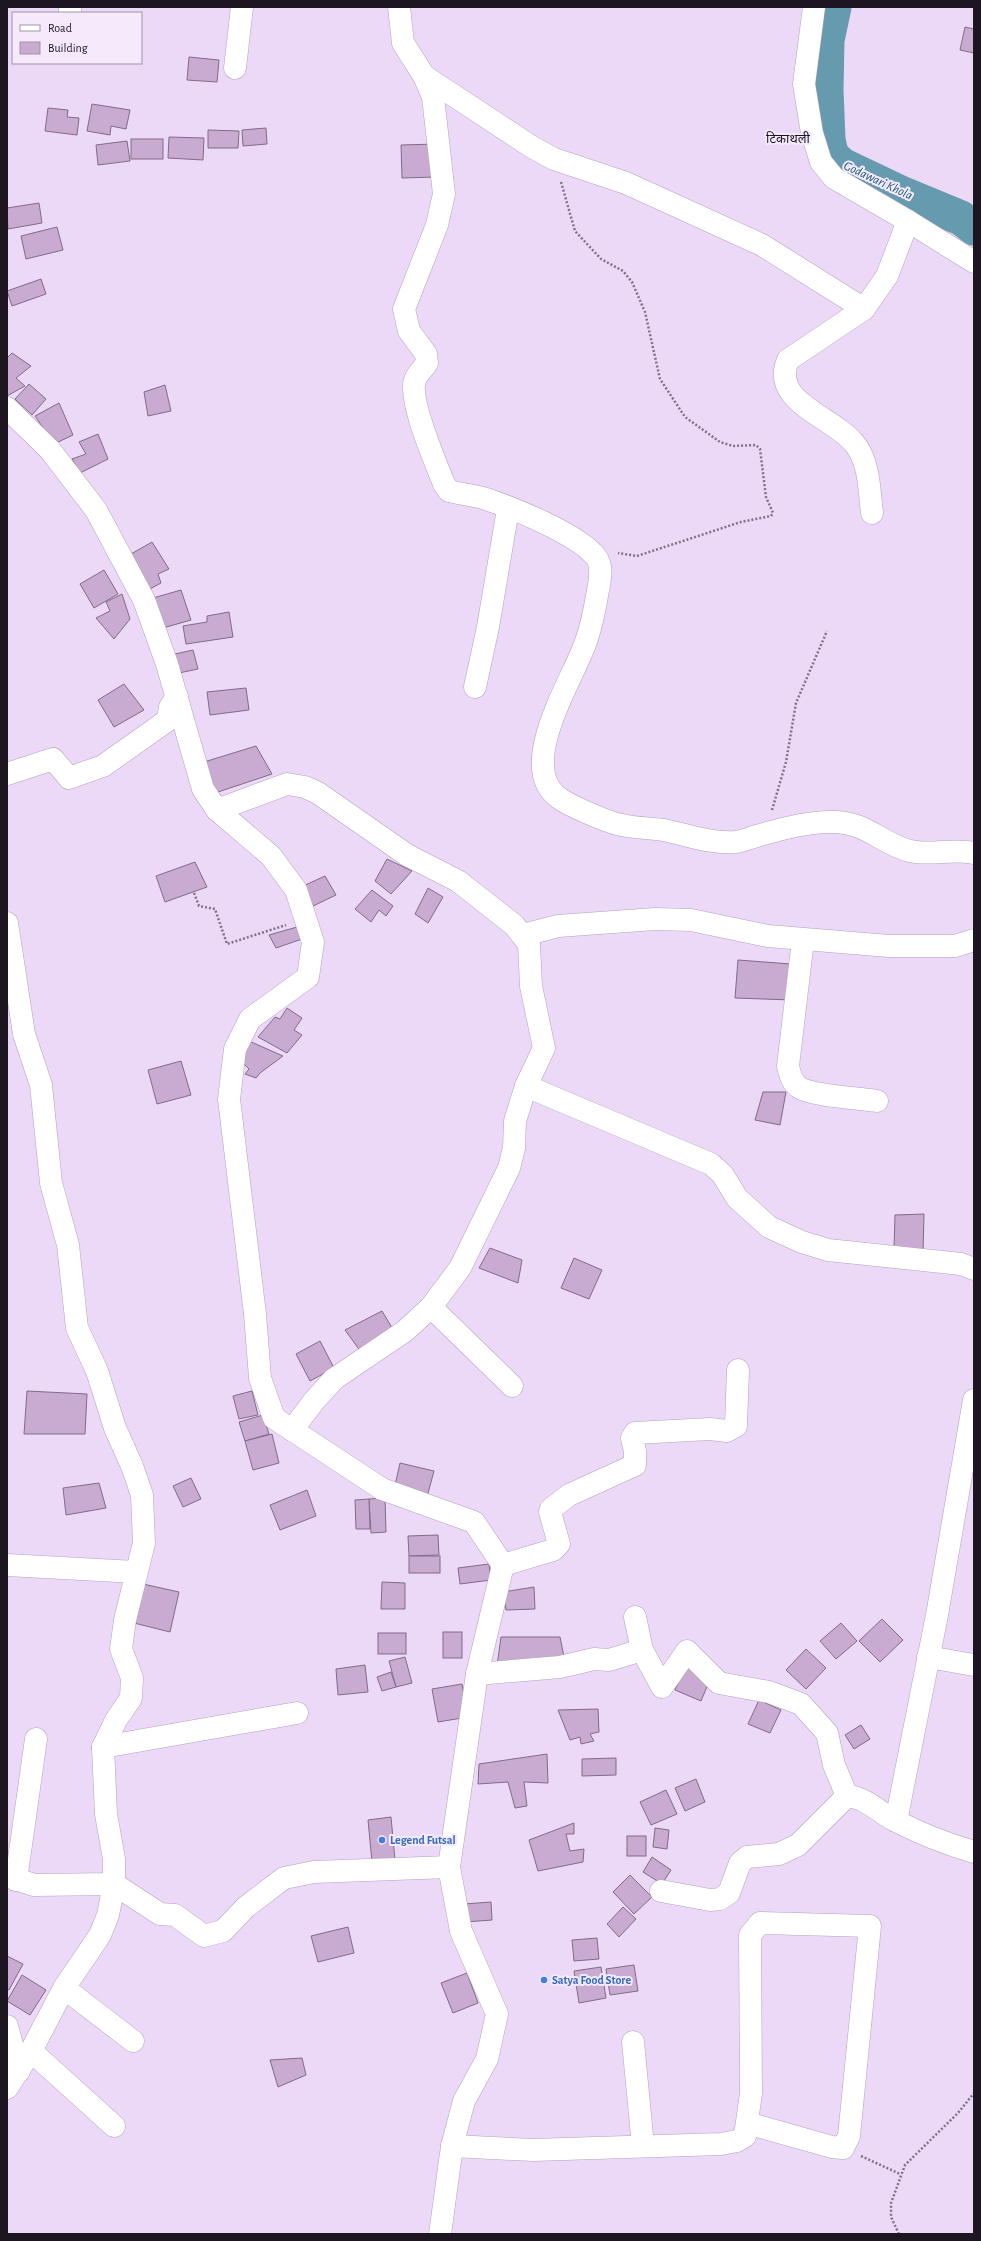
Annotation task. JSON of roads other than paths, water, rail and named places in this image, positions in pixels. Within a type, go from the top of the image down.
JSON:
[{"type":"street","points":[[234,68],[242,7]]},
{"type":"street","points":[[399,7],[403,43],[424,76],[433,97],[444,194],[437,225],[404,309],[409,331],[426,354],[427,363],[415,381],[415,394],[423,429],[444,484],[449,491],[481,497],[563,532],[586,547],[598,559],[600,576],[593,618],[585,645],[559,700],[542,753],[543,768],[547,782],[558,797],[617,824],[662,830],[714,841],[735,842],[804,824],[851,823],[909,851],[925,853],[955,850],[974,853]]},
{"type":"street","points":[[814,7],[804,84],[812,133],[821,162],[834,178],[908,221],[974,262]]},
{"type":"street","points":[[424,76],[532,147],[554,159],[626,183],[762,245],[864,309]]},
{"type":"street","points":[[872,513],[866,464],[855,444],[840,428],[796,400],[785,386],[783,371],[788,360],[864,309],[887,276],[908,221]]},
{"type":"street","points":[[7,408],[50,450],[96,510],[144,600],[167,664],[203,789],[217,810],[271,856],[296,890],[313,942],[308,977],[250,1019],[235,1048],[229,1099],[260,1378],[274,1418],[382,1489],[474,1522],[503,1565],[477,1674],[449,1867],[461,1932],[497,2014],[486,2059],[464,2101],[452,2146],[440,2234]]},
{"type":"street","points":[[474,687],[488,627],[508,508]]},
{"type":"street","points":[[7,774],[53,760],[69,778],[103,766],[168,720],[170,707],[177,697]]},
{"type":"street","points":[[217,810],[287,784],[305,787],[318,793],[407,855],[458,881],[514,924],[529,944],[531,986],[544,1048],[526,1086],[515,1121],[514,1148],[509,1168],[460,1268],[431,1307],[406,1331],[334,1379],[314,1401],[292,1430]]},
{"type":"street","points":[[523,935],[558,926],[691,920],[768,936],[803,940],[919,947],[955,946],[974,940]]},
{"type":"street","points":[[7,923],[24,1034],[41,1085],[51,1184],[68,1245],[77,1328],[97,1371],[115,1428],[132,1466],[142,1495],[144,1543],[125,1620],[121,1649],[132,1678],[131,1698],[116,1720],[103,1746],[106,1814],[114,1859],[114,1884],[108,1915],[100,1935],[64,1988],[31,2051],[13,2079]]},
{"type":"street","points":[[803,940],[788,1066],[791,1078],[799,1087],[810,1091],[877,1101]]},
{"type":"street","points":[[526,1086],[710,1164],[723,1175],[737,1198],[769,1227],[802,1242],[828,1250],[960,1264],[974,1269]]},
{"type":"street","points":[[431,1307],[512,1386]]},
{"type":"street","points":[[503,1565],[553,1550],[559,1544],[553,1527],[550,1512],[551,1509],[569,1495],[635,1466],[636,1451],[632,1438],[635,1433],[710,1429],[727,1430],[736,1426],[738,1370]]},
{"type":"street","points":[[896,1821],[928,1657],[974,1400]]},
{"type":"street","points":[[7,1565],[136,1572]]},
{"type":"street","points":[[635,1617],[642,1650],[662,1687],[687,1651],[719,1683],[769,1692],[801,1704],[827,1733],[834,1765],[847,1796]]},
{"type":"street","points":[[477,1674],[560,1667],[594,1659],[609,1660],[642,1650]]},
{"type":"street","points":[[928,1657],[974,1665]]},
{"type":"street","points":[[103,1746],[297,1713]]},
{"type":"street","points":[[36,1739],[11,1878],[34,1885],[114,1884],[160,1914],[176,1915],[204,1936],[223,1931],[246,1907],[284,1878],[314,1872],[449,1867]]},
{"type":"street","points":[[661,1891],[710,1900],[720,1899],[728,1893],[740,1863],[747,1857],[779,1854],[798,1845],[847,1796],[855,1796],[896,1821],[950,1845],[974,1852]]},
{"type":"street","points":[[452,2146],[533,2150],[720,2144],[737,2141],[745,2136],[751,2093],[750,1935],[760,1923],[870,1926],[849,2136],[843,2148],[832,2148],[747,2123]]},
{"type":"street","points":[[64,1988],[133,2041]]},
{"type":"street","points":[[7,2026],[13,2079]]},
{"type":"street","points":[[633,2042],[643,2146]]},
{"type":"street","points":[[31,2051],[114,2126]]},
{"type":"waterway","name":"Godawari Khola","points":[[834,7],[827,40],[826,90],[828,139],[830,150],[834,158],[842,165],[903,194],[961,218],[974,228]]},
{"type":"place","name":"Legend Futsal","points":[[382,1840]]},
{"type":"place","name":"Satya Food Store","points":[[544,1980]]},
{"type":"district","name":"टिकाथली","points":[[788,139]]}]
